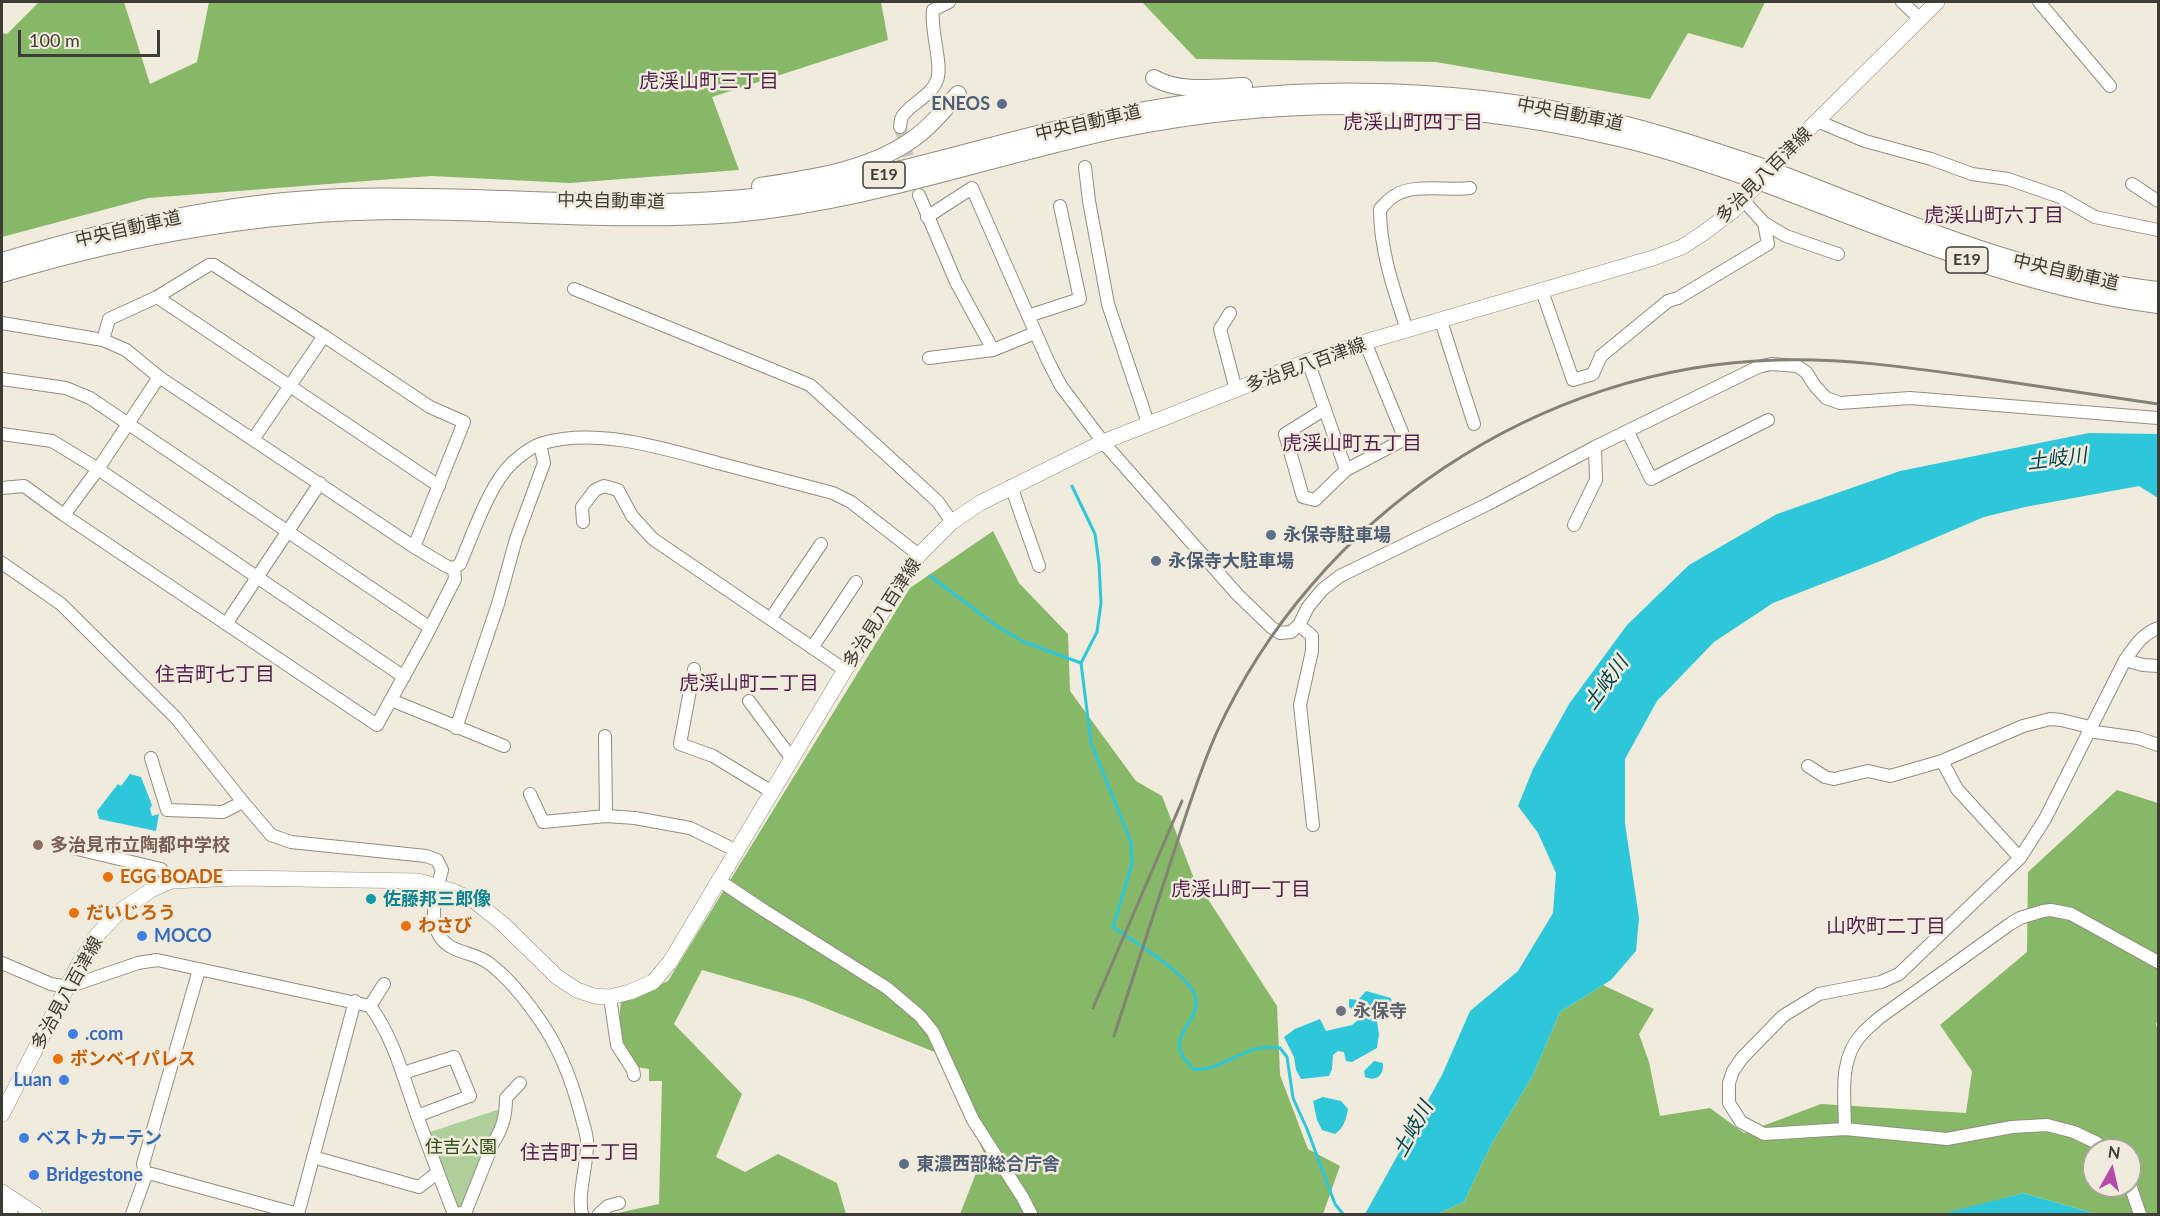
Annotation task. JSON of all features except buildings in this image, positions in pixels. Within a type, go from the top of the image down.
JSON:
[{"type":"highway","points":[[1154,78],[1164,84],[1192,87],[1328,86],[1393,92]]},
{"type":"highway","name":"中央自動車道","points":[[2,261],[110,231],[164,219],[231,207],[283,201],[393,196],[688,202],[808,190],[887,174],[1068,127],[1159,108],[1251,95],[1347,91],[1393,92],[1504,102],[1603,119],[1662,135],[1786,184],[2024,263],[2101,282],[2158,290]]},
{"type":"highway","points":[[577,201],[644,199],[720,192],[805,178],[868,163],[887,155],[915,138],[958,94]]},
{"type":"highway","name":"中央自動車道","points":[[2,274],[177,230],[284,216],[405,211],[646,217],[772,210],[888,189],[1117,130],[1209,115],[1299,106],[1390,106],[1524,119],[1612,136],[1684,156],[1752,171]]},
{"type":"highway","name":"中央自動車道","points":[[1786,184],[1928,246],[2008,273],[2084,293],[2158,305]]},
{"type":"main road","name":"多治見八百津線","points":[[2,1114],[79,964],[98,935],[118,912],[151,890],[171,881],[238,878],[418,881],[455,891],[472,900],[503,924],[557,977],[577,990],[594,996],[610,998],[653,982],[670,962],[845,670],[919,555],[952,522],[1011,486],[1103,442],[1308,361],[1365,342],[1653,258],[1682,247],[1711,228],[1744,201],[1790,149],[1919,18],[1938,2]]},
{"type":"main road","points":[[2,1192],[35,1215]]},
{"type":"main road","points":[[2,1208],[10,1215]]},
{"type":"street","points":[[900,127],[902,116],[928,94],[938,79],[936,47],[931,21],[933,10],[949,2]]},
{"type":"street","points":[[1902,2],[1919,18]]},
{"type":"street","points":[[2039,2],[2110,86]]},
{"type":"street","points":[[1818,121],[1865,141],[1931,159],[1972,174],[2008,179],[2060,197],[2095,217],[2158,230]]},
{"type":"street","points":[[1085,167],[1108,304],[1148,423]]},
{"type":"street","points":[[2132,184],[2158,201]]},
{"type":"street","points":[[927,217],[972,188],[1047,362],[1061,386],[1103,442],[1237,594],[1280,633],[1291,632],[1299,625],[1308,607],[1322,590],[1340,576],[1758,367],[1771,364],[1797,366],[1806,372],[1826,398],[1840,403],[1910,398],[2158,418]]},
{"type":"street","points":[[1407,330],[1388,273],[1380,231],[1380,209],[1396,194],[1424,188],[1454,190],[1470,188]]},
{"type":"street","points":[[919,195],[956,282],[993,350]]},
{"type":"street","points":[[1744,201],[1764,223],[1785,236],[1838,254]]},
{"type":"street","points":[[1028,316],[1080,299],[1060,206]]},
{"type":"street","points":[[1542,291],[1573,380],[1593,374],[1601,356],[1668,301],[1678,298],[1768,244],[1764,223]]},
{"type":"street","points":[[103,340],[109,319],[157,297],[209,265],[214,265],[430,407],[464,422],[414,547]]},
{"type":"street","points":[[574,289],[810,386],[938,502],[952,522]]},
{"type":"street","points":[[157,297],[439,486]]},
{"type":"street","points":[[1230,313],[1220,329],[1236,390]]},
{"type":"street","points":[[1441,321],[1474,424]]},
{"type":"street","points":[[2,323],[103,340],[126,350],[159,376],[414,547],[444,565],[454,568]]},
{"type":"street","points":[[929,358],[993,350],[1035,333]]},
{"type":"street","points":[[254,438],[324,336]]},
{"type":"street","points":[[1325,410],[1285,434],[1303,497],[1315,500],[1346,470],[1401,441],[1402,432],[1365,342]]},
{"type":"street","points":[[1308,361],[1346,470]]},
{"type":"street","points":[[64,515],[98,469],[159,376]]},
{"type":"street","points":[[2,379],[66,388],[90,398],[429,627]]},
{"type":"street","points":[[1629,432],[1651,479],[1768,420]]},
{"type":"street","points":[[2,434],[52,441],[98,469],[257,579],[404,676]]},
{"type":"street","points":[[454,568],[460,564],[482,512],[501,476],[525,452],[540,444],[558,440],[591,439],[639,442],[833,493],[851,502],[919,555]]},
{"type":"street","points":[[456,728],[498,604],[516,539],[544,463],[540,444]]},
{"type":"street","points":[[1575,525],[1596,480],[1595,447]]},
{"type":"street","points":[[226,624],[320,483]]},
{"type":"street","points":[[2,488],[24,486],[377,725],[455,579],[454,568]]},
{"type":"street","points":[[583,522],[582,507],[595,490],[604,486],[618,490],[632,516],[653,539],[845,670]]},
{"type":"street","points":[[1011,486],[1039,566]]},
{"type":"street","points":[[771,618],[821,544]]},
{"type":"street","points":[[2,563],[61,604],[176,718],[271,835],[291,842],[426,856],[437,860],[442,870],[437,887],[433,922],[441,940],[453,948],[491,964],[539,1019],[559,1052],[571,1080],[587,1140],[582,1215]]},
{"type":"street","points":[[813,648],[856,582]]},
{"type":"street","points":[[1299,625],[1312,636],[1312,651],[1300,705],[1313,825]]},
{"type":"street","points":[[2087,1138],[2047,1125],[2012,1127],[1947,1138],[1845,1129],[1764,1134],[1741,1122],[1730,1103],[1729,1083],[1733,1071],[1752,1047],[1783,1016],[1819,994],[1881,982],[1899,974],[2020,858],[2045,819],[2125,660],[2139,639],[2158,628]]},
{"type":"street","points":[[2125,660],[2158,666]]},
{"type":"street","points":[[694,669],[680,744],[713,756],[772,792]]},
{"type":"street","points":[[391,700],[504,746]]},
{"type":"street","points":[[748,701],[792,759]]},
{"type":"street","points":[[1808,766],[1825,777],[1834,779],[1868,771],[1890,776],[1942,761],[2023,726],[2050,719],[2138,738],[2158,745]]},
{"type":"street","points":[[605,736],[606,816]]},
{"type":"street","points":[[151,758],[167,810],[223,812],[243,802]]},
{"type":"street","points":[[1942,761],[1957,789],[2020,858]]},
{"type":"street","points":[[530,794],[543,822],[606,816],[690,828],[737,851]]},
{"type":"street","points":[[73,848],[161,869],[171,881]]},
{"type":"street","points":[[720,881],[887,988],[920,1016],[933,1032],[973,1120],[1023,1198],[1031,1215]]},
{"type":"street","points":[[1845,1129],[1846,1063],[1861,1034],[1879,1018],[2020,918],[2050,910],[2071,914],[2158,962]]},
{"type":"street","points":[[2,963],[51,984],[68,987],[138,963],[157,960],[370,1006],[381,1020],[403,1073],[437,1173],[456,1215],[466,1211],[506,1116],[506,1098],[520,1083]]},
{"type":"street","points":[[146,1175],[143,1164],[199,970]]},
{"type":"street","points":[[370,1006],[384,984]]},
{"type":"street","points":[[610,998],[617,1045],[634,1075]]},
{"type":"street","points":[[132,1215],[142,1181],[146,1175],[152,1174],[298,1214],[355,1001]]},
{"type":"street","points":[[403,1073],[454,1057],[470,1096],[417,1116]]},
{"type":"street","points":[[313,1157],[419,1186],[437,1173]]},
{"type":"street","points":[[2134,1198],[2140,1215]]},
{"type":"street","points":[[599,1215],[608,1206],[619,1203]]},
{"type":"green space","points":[[39,2],[124,2],[150,84],[197,62],[209,2],[881,2],[888,40],[712,97],[739,170],[570,183],[431,176],[148,198],[2,237],[2,33],[7,34]]},
{"type":"green space","points":[[1142,2],[1765,2],[1743,48],[1688,33],[1650,99],[1436,62],[1196,59]]},
{"type":"green space","points":[[993,531],[1019,583],[1068,634],[1070,691],[1136,781],[1162,796],[1193,876],[1277,1006],[1280,1075],[1308,1149],[1340,1166],[1323,1214],[960,1214],[984,1153],[937,1053],[803,999],[702,970],[674,1024],[742,1094],[716,1157],[745,1172],[778,1154],[837,1183],[846,1214],[613,1214],[659,1204],[662,1081],[649,1081],[649,1069],[637,1067],[622,1043],[619,1030],[621,1002],[668,981],[910,588]]},
{"type":"green space","points":[[2117,790],[2158,803],[2158,1020],[2156,1024],[2158,1031],[2158,1214],[2096,1214],[2023,1193],[1945,1214],[1437,1214],[1464,1202],[1491,1145],[1532,1077],[1560,1012],[1603,985],[1654,1009],[1639,1034],[1649,1062],[1660,1116],[1710,1108],[1744,1133],[1821,1104],[1966,1113],[1972,1071],[1940,1025],[2027,952],[2028,872]]},
{"type":"green space","name":"住吉公園","points":[[500,1109],[502,1115],[462,1208],[455,1207],[430,1132]]},
{"type":"water","name":"土岐川","points":[[2089,433],[2158,434],[2158,498],[2139,486],[1984,517],[1773,603],[1714,642],[1657,701],[1625,759],[1625,823],[1639,918],[1636,951],[1611,980],[1560,1012],[1532,1077],[1491,1145],[1464,1202],[1437,1214],[1365,1214],[1442,1075],[1470,1011],[1518,971],[1553,913],[1556,873],[1538,833],[1518,806],[1533,769],[1569,704],[1627,625],[1689,565],[1777,514],[1900,471]]},
{"type":"water","points":[[130,774],[141,777],[152,805],[150,809],[152,816],[159,814],[156,831],[99,819],[97,811],[118,784],[121,786]]},
{"type":"water","points":[[1366,991],[1391,998],[1392,1004],[1389,1009],[1378,1011],[1376,1016],[1379,1034],[1377,1048],[1352,1062],[1346,1061],[1344,1052],[1338,1051],[1333,1055],[1329,1076],[1301,1079],[1284,1037],[1295,1029],[1320,1019],[1326,1031],[1352,1025],[1358,1020],[1355,1011],[1349,1007],[1349,999],[1358,1000]]},
{"type":"water","points":[[1374,1061],[1383,1063],[1381,1074],[1373,1079],[1365,1077],[1364,1071]]},
{"type":"water","points":[[1323,1097],[1341,1101],[1348,1109],[1343,1126],[1335,1134],[1322,1130],[1317,1120],[1313,1101]]},
{"type":"water","points":[[2023,1193],[2096,1214],[1942,1214]]},
{"type":"waterway","points":[[1072,486],[1095,534],[1099,564],[1101,603],[1097,632],[1081,663],[1091,743],[1131,842],[1132,864],[1113,927],[1171,968],[1190,987],[1195,996],[1196,1006],[1183,1032],[1180,1048],[1184,1058],[1195,1070],[1213,1067],[1253,1050],[1280,1048],[1287,1057],[1293,1098],[1335,1204],[1343,1214]]},
{"type":"waterway","points":[[930,576],[998,627],[1024,642],[1081,663]]},
{"type":"tunnel","points":[[900,127],[913,175]]},
{"type":"railway","points":[[1114,1036],[1203,765],[1216,734],[1259,656],[1312,584],[1374,521],[1444,467],[1521,423],[1603,390],[1689,369],[1778,360],[1826,360],[1898,366],[2158,404]]},
{"type":"railway","points":[[1093,1008],[1182,801]]},
{"type":"place","name":"ENEOS","points":[[1002,104]]},
{"type":"place","name":"永保寺駐車場","points":[[1271,535]]},
{"type":"place","name":"永保寺大駐車場","points":[[1156,561]]},
{"type":"place","name":"多治見市立陶都中学校","points":[[38,845]]},
{"type":"place","name":"EGG BOADE","points":[[108,877]]},
{"type":"place","name":"佐藤邦三郎像","points":[[371,899]]},
{"type":"place","name":"だいじろう","points":[[74,913]]},
{"type":"place","name":"わさび","points":[[406,926]]},
{"type":"place","name":"MOCO","points":[[142,936]]},
{"type":"place","name":"永保寺","points":[[1341,1011]]},
{"type":"place","name":".com","points":[[73,1034]]},
{"type":"place","name":"ボンベイパレス","points":[[58,1059]]},
{"type":"place","name":"Luan","points":[[64,1080]]},
{"type":"place","name":"ベストカーテン","points":[[24,1138]]},
{"type":"place","name":"東濃西部総合庁舎","points":[[904,1164]]},
{"type":"place","name":"Bridgestone","points":[[34,1175]]},
{"type":"district","name":"虎渓山町三丁目","points":[[709,82]]},
{"type":"district","name":"虎渓山町四丁目","points":[[1413,123]]},
{"type":"district","name":"虎渓山町六丁目","points":[[1994,216]]},
{"type":"district","name":"虎渓山町五丁目","points":[[1352,444]]},
{"type":"district","name":"住吉町七丁目","points":[[215,675]]},
{"type":"district","name":"虎渓山町二丁目","points":[[749,684]]},
{"type":"district","name":"虎渓山町一丁目","points":[[1241,890]]},
{"type":"district","name":"山吹町二丁目","points":[[1886,927]]},
{"type":"district","name":"住吉町二丁目","points":[[580,1153]]}]
